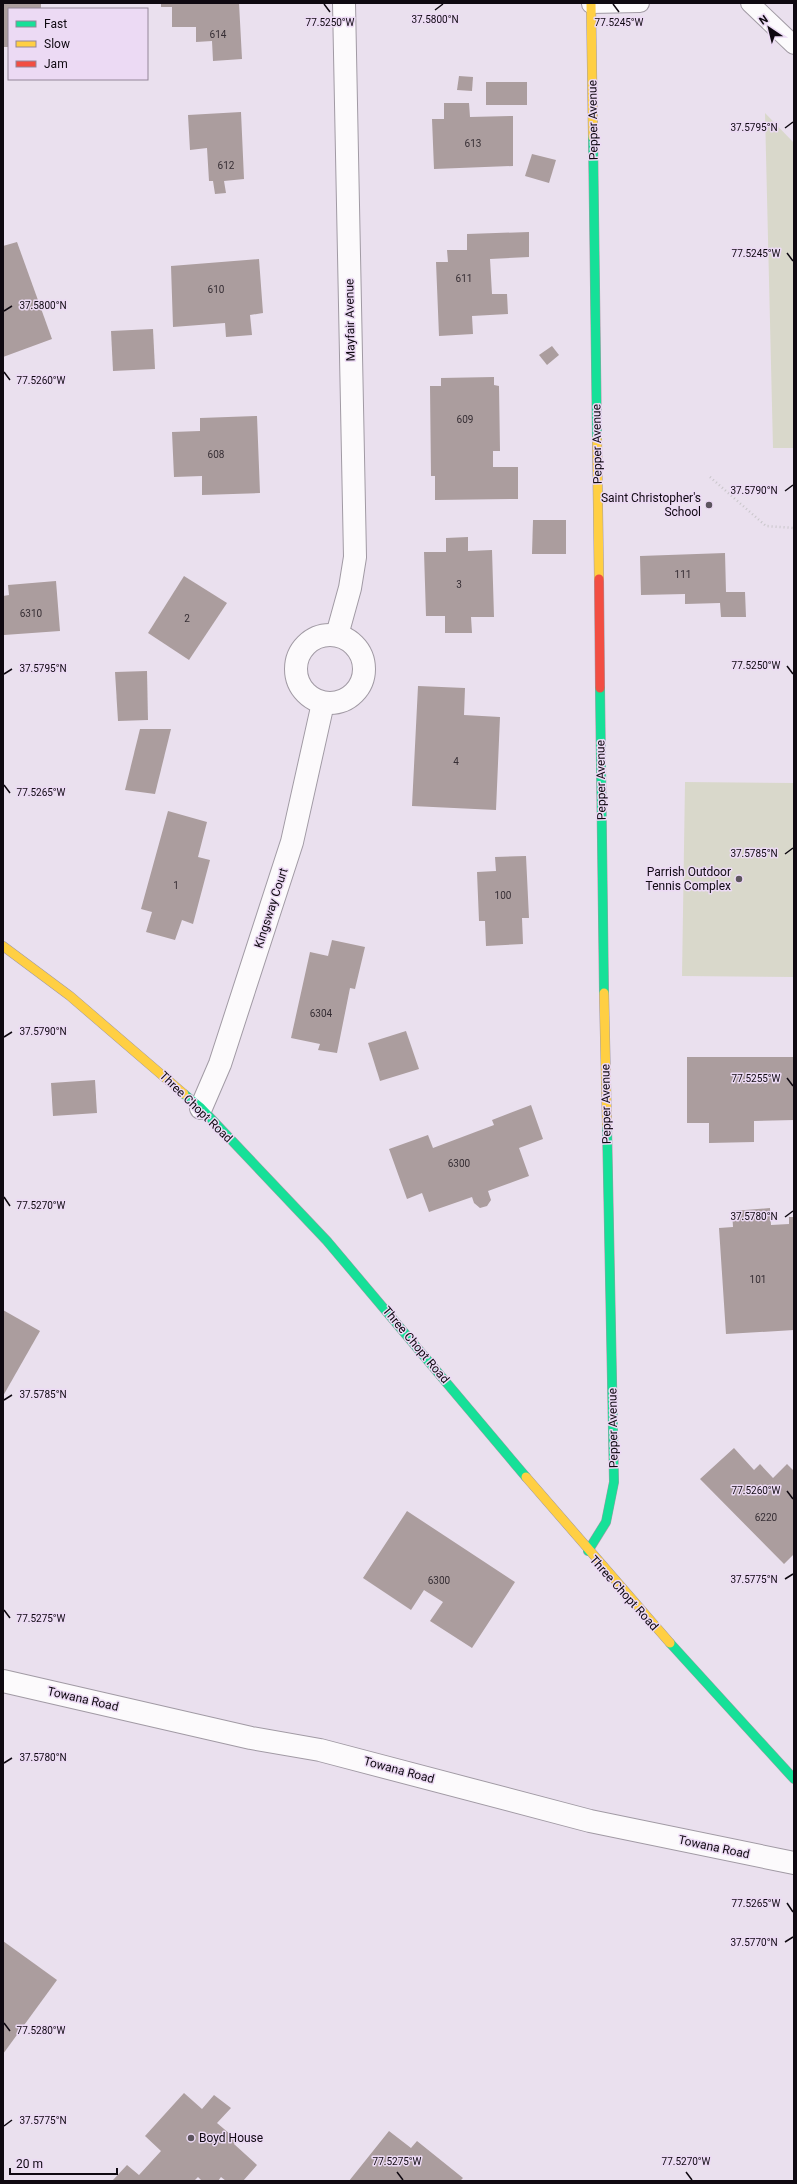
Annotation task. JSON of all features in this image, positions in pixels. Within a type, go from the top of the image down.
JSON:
[{"type":"street","name":"Mayfair Avenue","points":[[337,635],[350,588],[355,557],[344,3]]},
{"type":"street","name":"Pepper Avenue","points":[[588,1551],[606,1522],[614,1482],[604,976],[591,4]]},
{"type":"street","points":[[337,635],[348,639],[357,648],[363,658],[364,670],[362,681],[356,692],[346,699],[335,703],[323,703],[304,692],[298,683],[296,662],[300,652],[307,643],[321,636],[337,635]]},
{"type":"street","name":"Kingsway Court","points":[[201,1108],[220,1064],[292,842],[323,703]]},
{"type":"street","name":"Three Chopt Road","points":[[3,946],[70,996],[201,1108],[327,1241],[588,1551],[707,1685],[794,1779]]},
{"type":"street","name":"Towana Road","points":[[3,1681],[251,1738],[320,1750],[590,1821],[794,1863]]},
{"type":"lane","points":[[591,4],[640,3]]},
{"type":"lane","points":[[750,3],[794,45]]},
{"type":"path","points":[[710,477],[766,526],[794,528]]},
{"type":"shaded area","points":[[765,113],[794,143],[794,448],[773,448]]},
{"type":"shaded area","name":"Parrish Outdoor Tennis Complex","points":[[685,782],[794,783],[794,977],[682,976]]},
{"type":"building","points":[[3,3],[41,3],[41,8],[8,8],[8,47],[3,47]]},
{"type":"building","points":[[161,3],[239,3],[242,59],[213,61],[212,41],[196,42],[196,27],[172,27],[172,7],[161,7]]},
{"type":"building","points":[[459,76],[473,77],[472,91],[457,90]]},
{"type":"building","points":[[486,82],[527,82],[527,105],[486,105]]},
{"type":"building","points":[[444,103],[469,103],[470,117],[513,116],[513,166],[434,169],[432,119],[444,119]]},
{"type":"building","points":[[241,112],[244,179],[224,181],[226,193],[215,194],[213,181],[209,181],[207,148],[190,150],[188,115]]},
{"type":"building","points":[[532,154],[556,160],[549,183],[525,176]]},
{"type":"building","points":[[529,232],[529,257],[490,259],[492,294],[507,294],[508,314],[472,316],[473,334],[439,336],[436,262],[448,262],[447,250],[467,250],[467,234]]},
{"type":"building","points":[[17,242],[52,339],[3,357],[3,246]]},
{"type":"building","points":[[259,259],[263,313],[250,315],[252,335],[226,337],[225,323],[173,327],[171,266]]},
{"type":"building","points":[[153,329],[155,369],[113,371],[111,331]]},
{"type":"building","points":[[552,346],[559,355],[547,365],[539,355]]},
{"type":"building","points":[[494,377],[494,385],[499,386],[500,451],[493,451],[493,467],[518,467],[518,499],[435,500],[435,476],[431,476],[430,386],[441,386],[441,378]]},
{"type":"building","points":[[257,416],[260,493],[202,495],[202,476],[174,477],[172,432],[200,431],[200,418]]},
{"type":"building","points":[[533,520],[566,520],[566,554],[532,554]]},
{"type":"building","points":[[468,537],[468,551],[492,550],[494,617],[471,617],[472,633],[445,633],[445,616],[426,616],[424,552],[446,552],[446,538]]},
{"type":"building","points":[[725,553],[726,592],[745,592],[746,617],[721,617],[720,603],[685,604],[685,594],[641,595],[640,556]]},
{"type":"building","points":[[184,576],[227,603],[189,660],[148,633]]},
{"type":"building","points":[[56,581],[60,631],[4,635],[3,596],[9,595],[8,585]]},
{"type":"building","points":[[147,671],[148,720],[118,721],[115,672]]},
{"type":"building","points":[[418,686],[465,688],[464,715],[500,717],[496,810],[412,806]]},
{"type":"building","points":[[140,729],[171,729],[155,794],[125,790]]},
{"type":"building","points":[[168,811],[207,822],[198,857],[210,860],[193,924],[182,920],[175,940],[146,932],[152,912],[141,909]]},
{"type":"building","points":[[526,856],[529,918],[522,918],[523,944],[486,946],[485,921],[479,921],[477,872],[496,871],[495,857]]},
{"type":"building","points":[[332,940],[365,947],[355,989],[350,988],[337,1053],[318,1050],[320,1044],[291,1038],[310,952],[328,956]]},
{"type":"building","points":[[406,1031],[419,1069],[380,1081],[368,1043]]},
{"type":"building","points":[[687,1057],[794,1057],[794,1120],[754,1121],[754,1142],[709,1143],[709,1123],[687,1123]]},
{"type":"building","points":[[95,1080],[97,1113],[53,1116],[51,1083]]},
{"type":"building","points":[[531,1105],[543,1139],[519,1148],[529,1176],[488,1191],[491,1200],[487,1206],[480,1208],[474,1203],[472,1197],[429,1212],[422,1193],[407,1199],[389,1149],[428,1135],[433,1148],[494,1125],[492,1120]]},
{"type":"building","points":[[770,1208],[771,1225],[789,1224],[789,1217],[794,1217],[794,1330],[726,1334],[719,1228],[733,1227],[732,1211]]},
{"type":"building","points":[[3,1310],[40,1331],[3,1396]]},
{"type":"building","points":[[734,1448],[754,1470],[760,1464],[773,1478],[787,1464],[794,1471],[794,1554],[784,1564],[700,1479]]},
{"type":"building","points":[[407,1511],[515,1582],[472,1648],[430,1621],[443,1602],[424,1590],[411,1610],[363,1578]]},
{"type":"building","points":[[3,1941],[57,1980],[3,2054]]},
{"type":"building","name":"Boyd House","points":[[184,2093],[202,2109],[214,2095],[231,2108],[217,2123],[237,2140],[234,2144],[257,2165],[243,2181],[226,2181],[221,2177],[218,2181],[202,2181],[198,2177],[194,2181],[112,2181],[127,2165],[139,2175],[161,2151],[145,2136]]},
{"type":"building","points":[[389,2131],[411,2148],[417,2141],[463,2178],[460,2181],[349,2181]]},
{"type":"traffic: fast","points":[[593,137],[597,438]]},
{"type":"traffic: fast","points":[[600,688],[604,993]]},
{"type":"traffic: fast","points":[[184,1094],[201,1108],[327,1241],[526,1477]]},
{"type":"traffic: fast","points":[[588,1551],[606,1522],[614,1482],[607,1126]]},
{"type":"traffic: fast","points":[[670,1643],[794,1779]]},
{"type":"traffic: slow","points":[[591,3],[593,137]]},
{"type":"traffic: slow","points":[[597,438],[599,579]]},
{"type":"traffic: slow","points":[[3,946],[70,996],[184,1094]]},
{"type":"traffic: slow","points":[[604,993],[607,1126]]},
{"type":"traffic: slow","points":[[526,1477],[670,1643]]},
{"type":"traffic: jam","points":[[599,579],[600,688]]},
{"type":"place","name":"Saint Christopher's School","points":[[709,505]]},
{"type":"place","name":"Parrish Outdoor Tennis Complex","points":[[739,879]]},
{"type":"place","name":"Boyd House","points":[[191,2138]]}]
